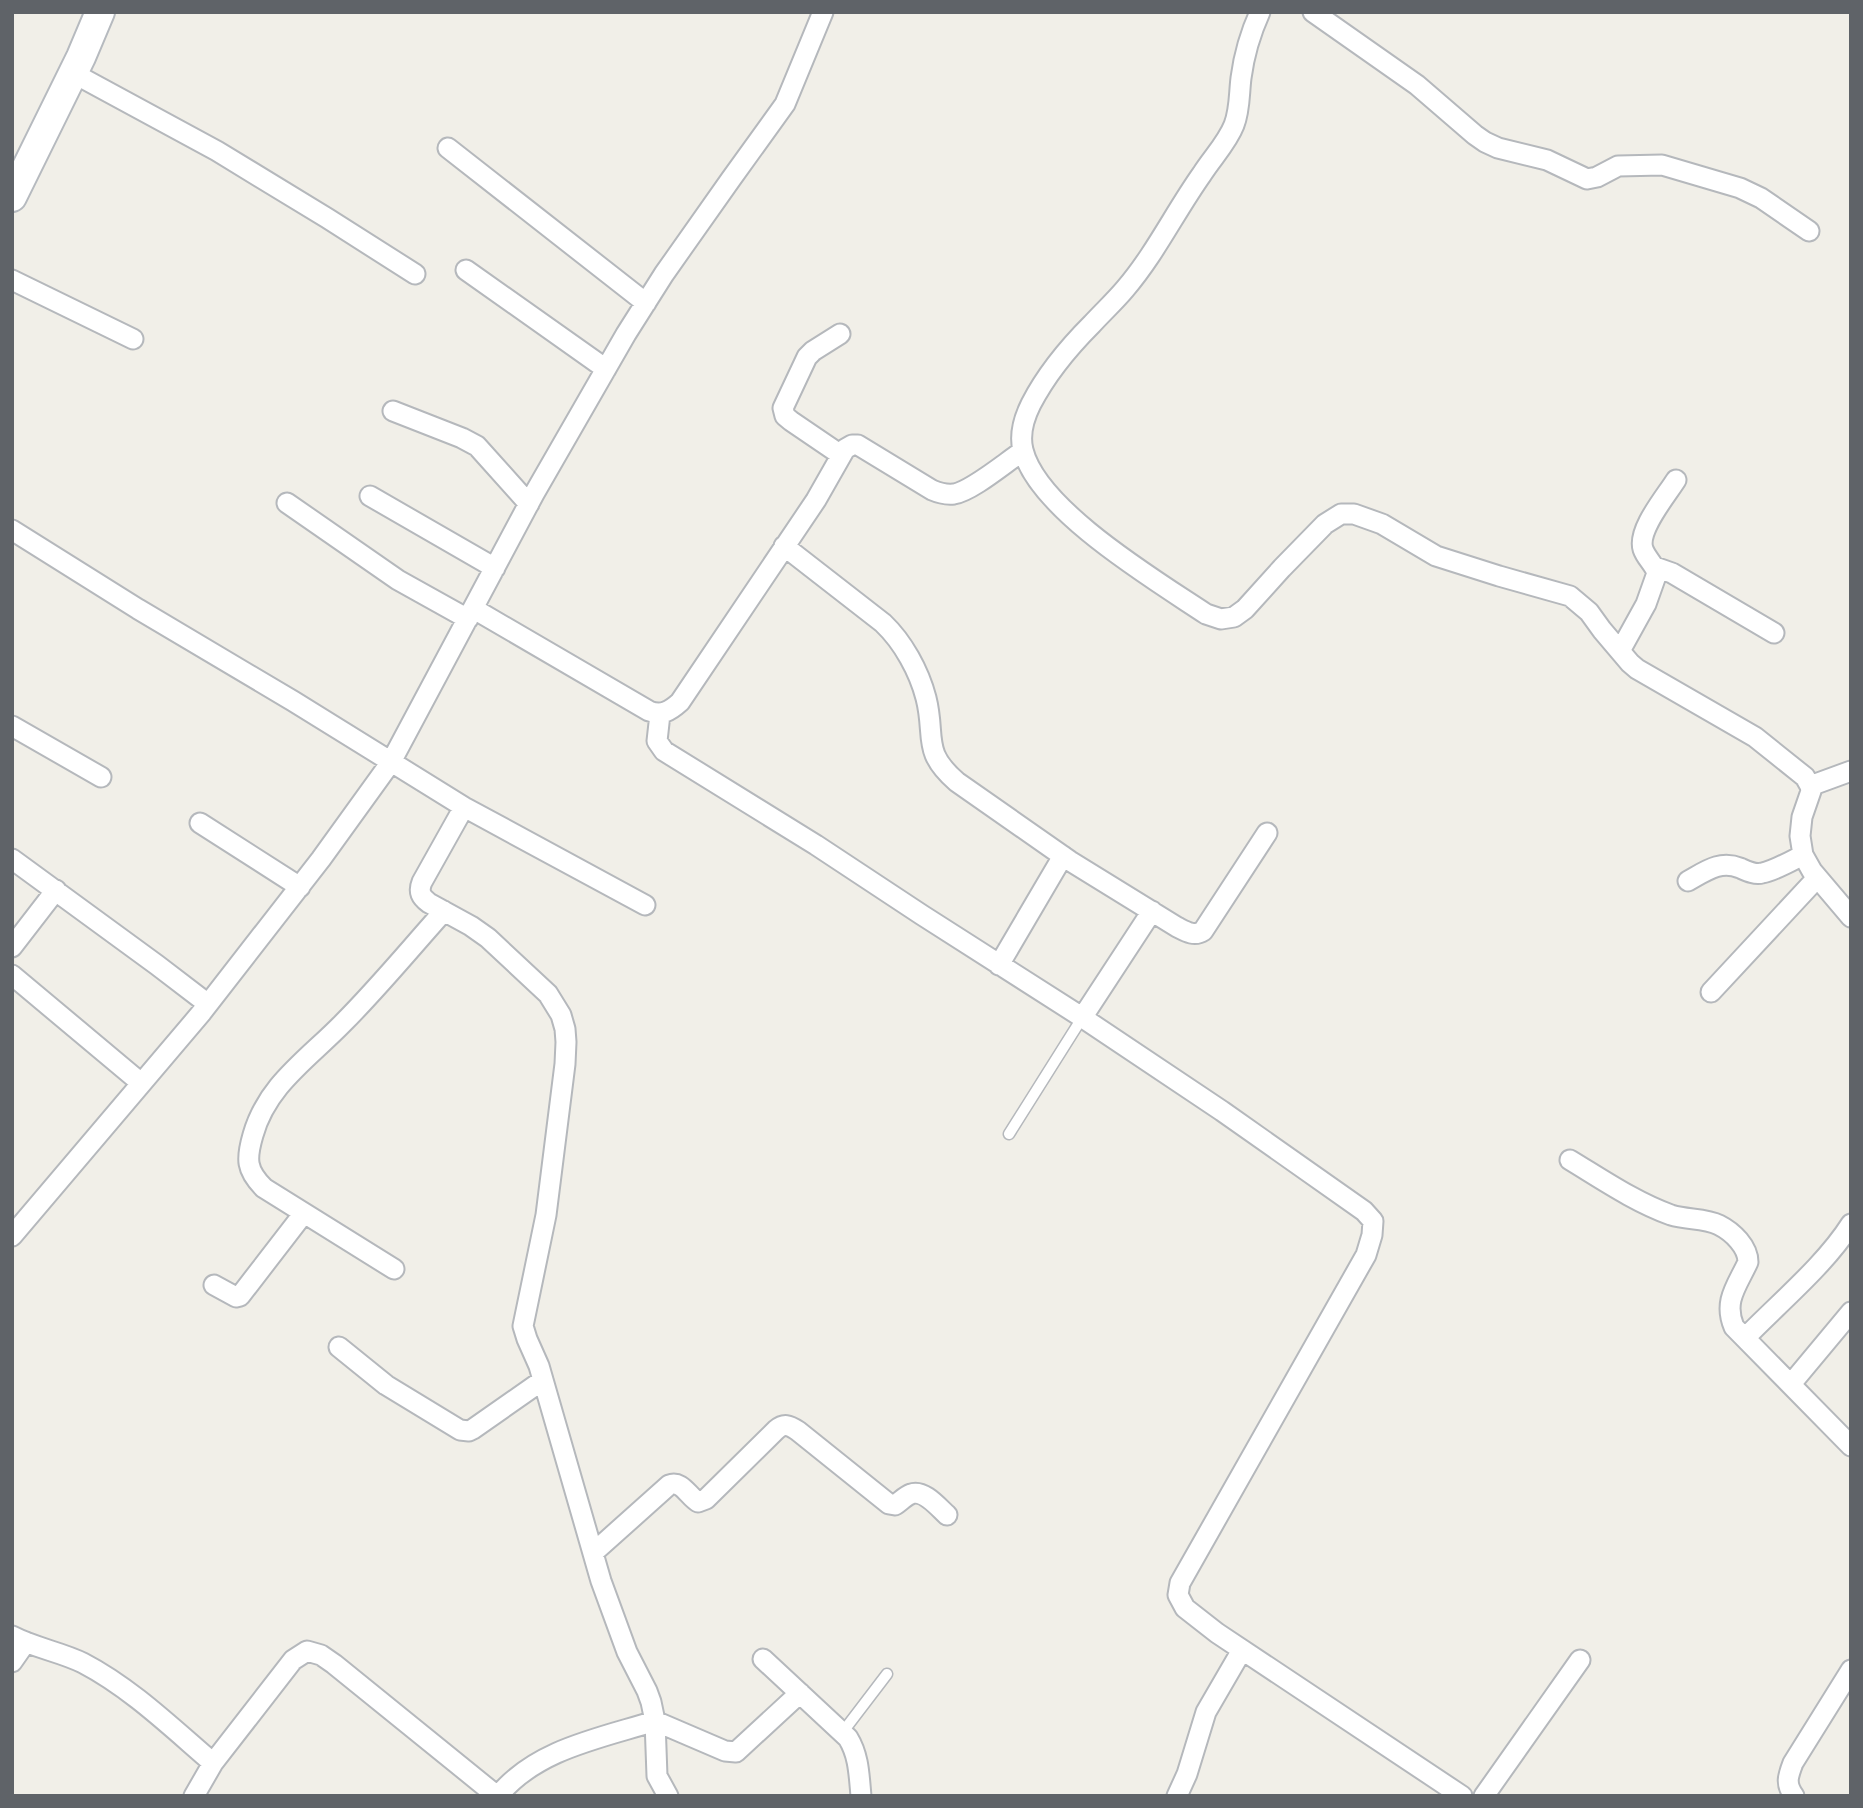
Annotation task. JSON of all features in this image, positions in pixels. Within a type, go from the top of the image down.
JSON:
[{"type":"main road","points":[[12,197],[100,12]]},
{"type":"street","points":[[12,1236],[208,1004],[300,887],[391,762],[529,504],[606,369],[646,303],[785,104],[823,12]]},
{"type":"street","points":[[1260,12],[1246,46],[1237,116],[1230,135],[1125,290],[1070,347],[1041,385],[1025,416],[1021,438],[1030,468],[1065,511],[1094,536],[1206,614],[1221,618],[1234,617],[1245,609],[1325,524],[1341,514],[1353,514],[1382,524],[1436,555],[1570,596],[1589,611],[1630,663],[1755,737],[1805,777],[1811,791],[1802,817],[1800,836],[1803,855],[1817,878],[1851,917]]},
{"type":"street","points":[[1313,12],[1417,85],[1475,135],[1498,148],[1548,160],[1587,179],[1618,166],[1662,165],[1740,188],[1761,198],[1809,231]]},
{"type":"street","points":[[73,73],[217,151],[415,274]]},
{"type":"street","points":[[448,148],[646,303]]},
{"type":"street","points":[[466,270],[606,369]]},
{"type":"street","points":[[12,280],[133,339]]},
{"type":"street","points":[[839,334],[807,357],[783,408],[785,416],[791,421],[841,455]]},
{"type":"street","points":[[393,411],[477,446],[529,504]]},
{"type":"street","points":[[287,503],[398,580],[471,614],[660,714],[680,702],[816,499],[848,446],[858,445],[942,494],[953,494],[971,487],[1023,451]]},
{"type":"street","points":[[1620,651],[1646,604],[1657,573],[1643,549],[1642,538],[1646,527],[1676,480]]},
{"type":"street","points":[[370,496],[495,568]]},
{"type":"street","points":[[12,530],[464,807],[645,905]]},
{"type":"street","points":[[784,546],[895,635],[905,650],[926,697],[932,746],[945,772],[1063,856],[1187,932],[1199,934],[1203,931],[1267,832]]},
{"type":"street","points":[[1655,567],[1672,573],[1774,633]]},
{"type":"street","points":[[660,714],[657,741],[664,751],[816,845],[1082,1018],[1233,1119],[1364,1211],[1373,1221],[1366,1255],[1180,1583],[1178,1595],[1185,1608],[1242,1650],[1462,1796]]},
{"type":"street","points":[[12,726],[101,777]]},
{"type":"street","points":[[1811,786],[1851,771]]},
{"type":"street","points":[[464,807],[420,888],[421,896],[488,938],[518,965],[548,994],[561,1015],[565,1028],[565,1064],[546,1215],[523,1326],[543,1380],[601,1581],[627,1652],[648,1690],[655,1721],[656,1776],[665,1794]]},
{"type":"street","points":[[200,823],[300,887]]},
{"type":"street","points":[[1688,881],[1713,867],[1724,865],[1762,873],[1803,855]]},
{"type":"street","points":[[999,965],[1063,856]]},
{"type":"street","points":[[12,859],[208,1004]]},
{"type":"street","points":[[1711,992],[1817,878]]},
{"type":"street","points":[[12,947],[56,890]]},
{"type":"street","points":[[394,1269],[264,1188],[251,1172],[248,1163],[249,1147],[257,1121],[278,1085],[343,1024],[444,911]]},
{"type":"street","points":[[1082,1018],[1152,911]]},
{"type":"street","points":[[12,975],[141,1083]]},
{"type":"street","points":[[1570,1160],[1637,1201],[1674,1216],[1722,1226],[1741,1243],[1748,1255],[1748,1262],[1729,1304],[1734,1327],[1851,1446]]},
{"type":"street","points":[[214,1285],[236,1297],[240,1296],[304,1213]]},
{"type":"street","points":[[1745,1338],[1810,1272],[1851,1225]]},
{"type":"street","points":[[1791,1384],[1851,1312]]},
{"type":"street","points":[[339,1347],[386,1385],[465,1431],[473,1429],[543,1380]]},
{"type":"street","points":[[593,1553],[673,1483],[698,1502],[706,1499],[776,1430],[786,1425],[798,1431],[889,1504],[895,1505],[911,1494],[919,1494],[947,1515]]},
{"type":"street","points":[[12,1662],[19,1639],[85,1664],[148,1708],[212,1763]]},
{"type":"street","points":[[1177,1796],[1187,1774],[1206,1712],[1242,1650]]},
{"type":"street","points":[[194,1796],[212,1763],[293,1661],[303,1653],[313,1651],[334,1664],[498,1796],[520,1774],[563,1750],[655,1721],[733,1753],[800,1693]]},
{"type":"street","points":[[763,1659],[848,1738],[858,1760],[861,1796]]},
{"type":"street","points":[[1484,1796],[1580,1660]]},
{"type":"street","points":[[1794,1796],[1788,1789],[1787,1777],[1790,1770],[1851,1670]]},
{"type":"lane","points":[[1009,1134],[1082,1018]]},
{"type":"lane","points":[[842,1733],[887,1674]]}]
